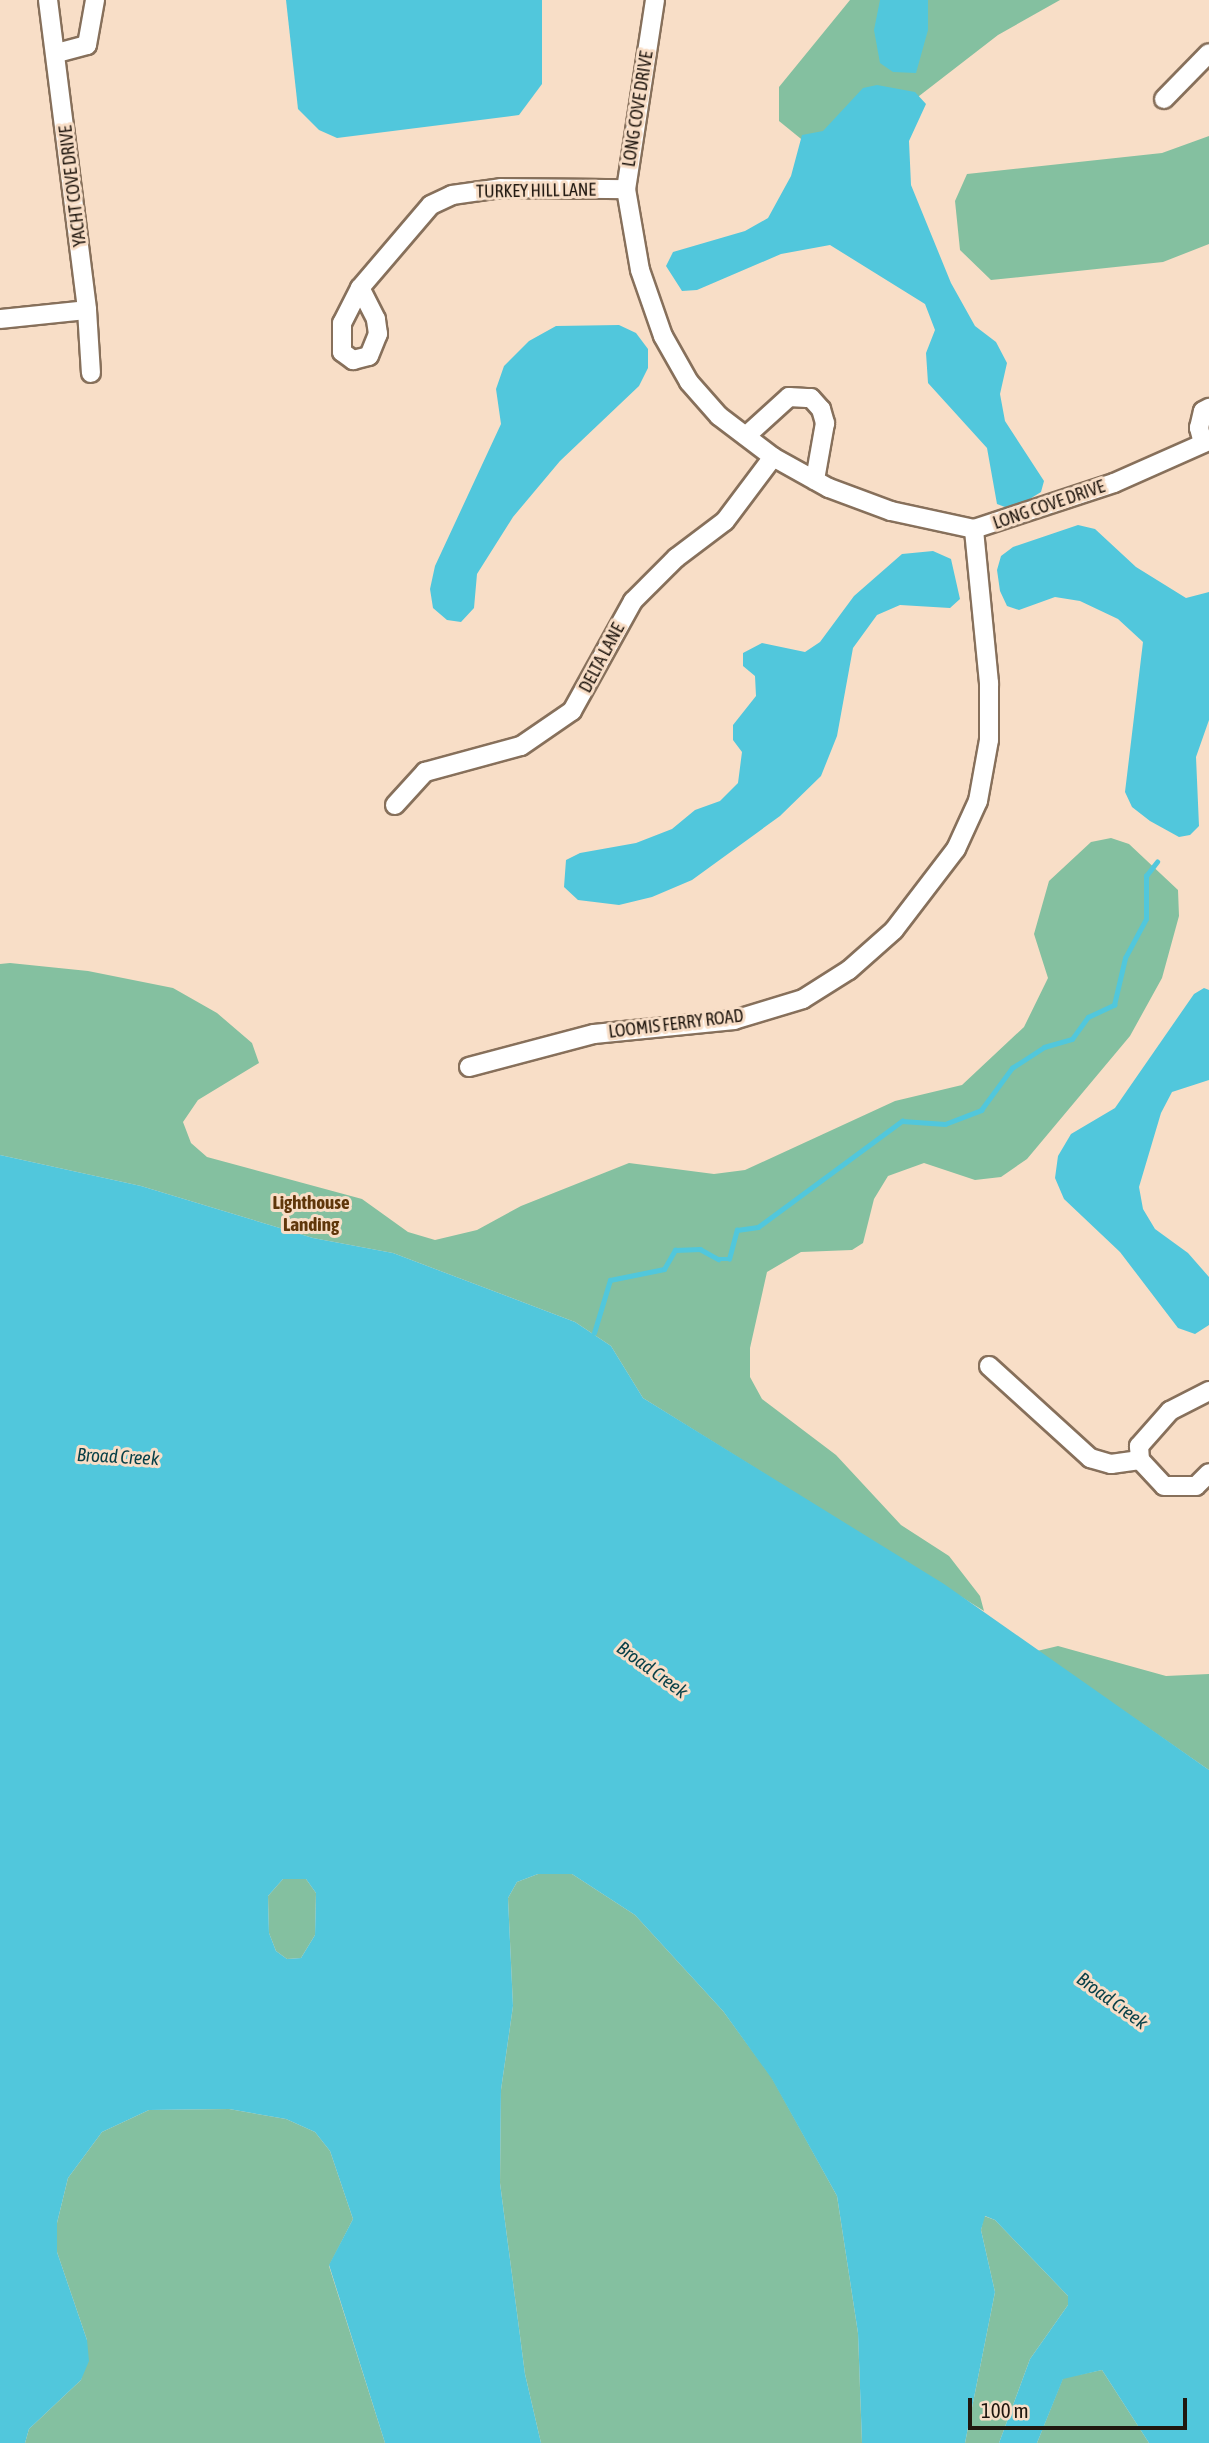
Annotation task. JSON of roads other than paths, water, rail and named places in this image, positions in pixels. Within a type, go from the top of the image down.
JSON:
[{"type":"street","name":"YACHT COVE DRIVE","points":[[48,0],[57,53],[88,310],[91,373]]},
{"type":"street","points":[[57,53],[87,45],[95,0]]},
{"type":"street","name":"LONG COVE DRIVE","points":[[655,0],[626,190],[640,270],[663,336],[689,382],[719,416],[773,457],[815,480],[891,511],[974,529],[1114,483],[1206,442]]},
{"type":"street","points":[[1164,99],[1209,53]]},
{"type":"street","name":"TURKEY HILL LANE","points":[[360,288],[431,205],[452,195],[501,188],[626,190]]},
{"type":"street","points":[[0,319],[88,310]]},
{"type":"street","points":[[746,436],[789,397],[811,398],[821,409],[825,423],[815,480]]},
{"type":"street","points":[[1206,442],[1199,428],[1203,411],[1209,408]]},
{"type":"street","name":"DELTA LANE","points":[[396,805],[425,772],[521,747],[572,711],[633,601],[676,558],[725,521],[773,457]]},
{"type":"street","name":"LOOMIS FERRY ROAD","points":[[469,1067],[594,1034],[734,1020],[803,999],[849,970],[894,930],[956,849],[978,801],[989,740],[989,683],[974,529]]},
{"type":"street","points":[[989,1366],[1090,1458],[1111,1464],[1140,1460]]},
{"type":"street","points":[[1209,1391],[1154,1426],[1139,1446],[1140,1460],[1164,1486],[1178,1489],[1196,1486],[1209,1473]]},
{"type":"water","points":[[286,0],[542,0],[542,84],[519,115],[337,138],[319,130],[298,109]]},
{"type":"water","points":[[880,0],[928,0],[928,30],[916,73],[893,72],[880,63],[874,30]]},
{"type":"water","points":[[877,85],[915,92],[926,104],[909,141],[911,185],[951,283],[975,326],[996,342],[1007,363],[1000,394],[1005,421],[1044,481],[1041,492],[1020,505],[1005,507],[997,504],[987,448],[928,383],[926,353],[935,330],[925,304],[830,245],[781,254],[697,290],[682,291],[666,266],[673,252],[745,231],[768,218],[791,176],[802,135],[823,131],[863,88]]},
{"type":"water","points":[[619,325],[636,333],[648,349],[648,368],[639,386],[560,461],[513,517],[477,574],[474,608],[461,622],[447,620],[433,608],[430,589],[435,566],[501,424],[496,389],[504,366],[529,341],[556,326]]},
{"type":"water","points":[[1078,525],[1095,529],[1136,567],[1186,598],[1209,592],[1209,720],[1196,757],[1199,826],[1190,835],[1179,837],[1150,821],[1132,807],[1125,792],[1143,642],[1118,619],[1080,601],[1055,597],[1019,610],[1007,606],[1000,591],[997,570],[1001,556],[1013,547]]},
{"type":"water","points":[[933,551],[951,559],[960,599],[950,608],[900,605],[877,615],[853,648],[837,736],[821,776],[780,816],[692,880],[652,897],[619,905],[578,900],[564,887],[566,860],[580,853],[636,843],[672,829],[695,810],[720,801],[738,783],[742,752],[733,740],[733,725],[756,696],[755,676],[743,666],[743,653],[762,643],[805,652],[820,642],[854,596],[902,554]]},
{"type":"water","points":[[1204,988],[1209,990],[1209,1080],[1172,1092],[1161,1113],[1139,1187],[1143,1209],[1155,1229],[1188,1253],[1209,1277],[1209,1325],[1195,1334],[1178,1328],[1120,1252],[1064,1199],[1055,1178],[1058,1156],[1071,1134],[1115,1108],[1194,994]]},
{"type":"water","name":"Broad Creek","points":[[0,1155],[141,1186],[313,1238],[393,1253],[575,1322],[611,1346],[643,1398],[944,1584],[1209,1770],[1209,2443],[1149,2443],[1102,2370],[1063,2379],[1037,2443],[999,2443],[1030,2359],[1068,2305],[1068,2296],[995,2220],[985,2216],[981,2230],[995,2292],[965,2443],[862,2443],[858,2333],[837,2196],[772,2079],[723,2011],[635,1915],[572,1874],[538,1874],[517,1882],[508,1898],[513,2006],[501,2090],[500,2183],[525,2374],[541,2443],[385,2443],[329,2265],[353,2219],[330,2151],[315,2132],[286,2119],[229,2109],[149,2110],[102,2132],[68,2178],[57,2223],[57,2252],[87,2340],[89,2361],[81,2380],[29,2429],[25,2443],[0,2443]],"holes":[[[283,1879],[306,1879],[316,1893],[315,1935],[301,1958],[287,1959],[276,1951],[269,1933],[268,1896]]]},
{"type":"waterway","points":[[594,1333],[610,1280],[664,1269],[675,1250],[700,1249],[718,1259],[729,1259],[737,1230],[758,1227],[902,1121],[945,1124],[981,1110],[1012,1068],[1044,1047],[1072,1039],[1088,1017],[1114,1005],[1125,958],[1146,919],[1146,876],[1157,862]]},
{"type":"district","name":"Lighthouse Landing","points":[[311,1214]]}]
